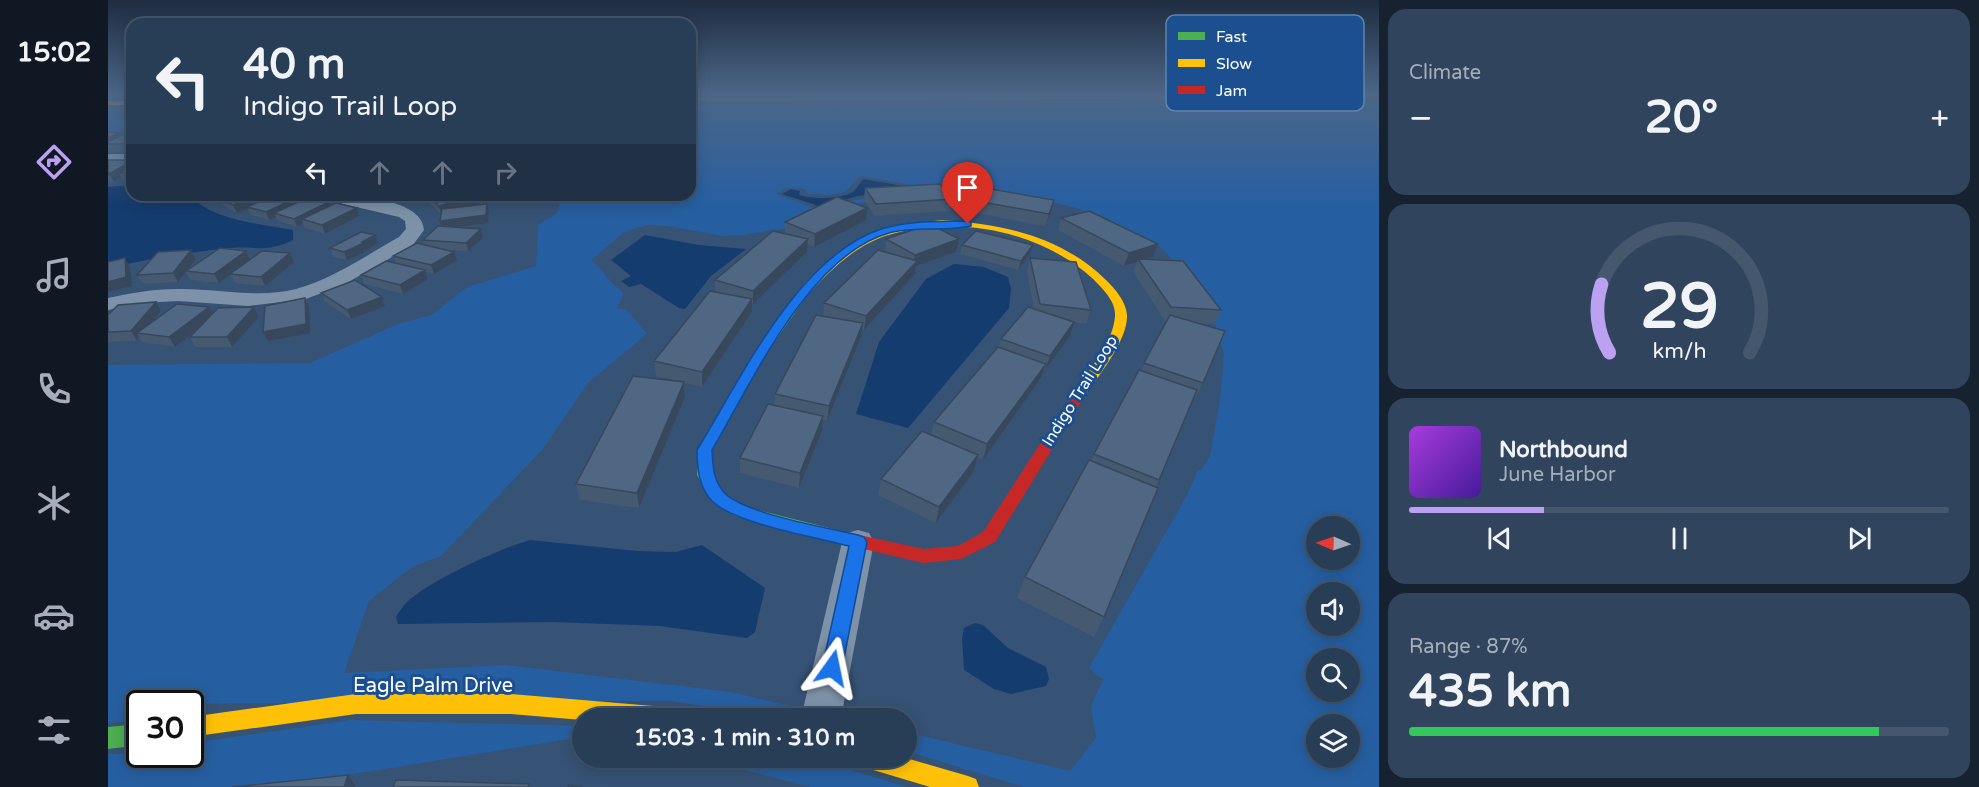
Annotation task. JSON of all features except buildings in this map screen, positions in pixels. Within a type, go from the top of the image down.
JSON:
[{"type":"main road","name":"Indigo Trail Loop","points":[[942,223],[968,224],[1022,234],[1078,259],[1095,272],[1114,296],[1121,313],[1118,332],[989,537],[961,552],[924,556],[858,542],[741,512],[718,497],[705,475],[705,450],[790,306],[809,284],[835,261],[884,231],[942,223]]},
{"type":"main road","name":"Eagle Palm Drive","points":[[204,725],[357,705],[511,704],[572,709]]},
{"type":"main road","points":[[108,738],[126,736]]},
{"type":"main road","points":[[904,768],[968,787]]},
{"type":"street","points":[[108,159],[126,159]]},
{"type":"street","points":[[108,304],[143,297],[178,295],[248,300],[299,295],[338,280],[406,241],[415,230],[415,222],[410,215],[399,210],[356,201]]},
{"type":"street","points":[[823,708],[858,542]]},
{"type":"shaded area","points":[[108,131],[126,131],[126,137],[108,137]]},
{"type":"shaded area","points":[[696,131],[1379,131],[1379,787],[1024,787],[917,754],[917,735],[1070,771],[1096,738],[1091,706],[1103,680],[1089,668],[1187,495],[1198,470],[1201,470],[1210,456],[1220,400],[1224,354],[1217,329],[1206,307],[1178,265],[1160,247],[1080,209],[1057,203],[974,194],[929,195],[867,202],[833,209],[813,224],[743,235],[723,236],[667,226],[646,225],[624,232],[591,260],[624,293],[617,309],[626,309],[647,334],[588,383],[542,450],[441,556],[412,567],[369,601],[344,673],[506,665],[731,692],[800,708],[715,708],[669,701],[204,704],[204,690],[126,690],[126,721],[108,723],[108,365],[310,363],[398,324],[432,315],[467,287],[536,266],[538,225],[557,213],[560,201],[696,201]],"holes":[[[861,176],[929,188],[904,196],[860,199],[817,209],[776,194],[786,188],[804,189],[808,194],[838,194],[849,188]]]},
{"type":"shaded area","points":[[863,179],[926,190],[857,196],[822,207],[782,194],[791,189],[800,191],[799,195],[812,197],[842,196],[854,191]]},
{"type":"shaded area","points":[[126,186],[126,201],[197,201],[209,210],[237,220],[293,230],[293,240],[269,248],[231,248],[108,268],[108,187]]},
{"type":"shaded area","points":[[645,235],[699,245],[746,249],[711,276],[685,309],[679,308],[641,284],[629,287],[621,281],[631,276],[611,260]]},
{"type":"shaded area","points":[[954,264],[984,267],[1008,277],[1011,288],[1009,308],[908,428],[856,414],[879,342],[926,279]]},
{"type":"shaded area","points":[[530,540],[637,551],[676,552],[702,545],[765,588],[755,632],[747,638],[660,626],[553,622],[398,624],[396,617],[406,604],[432,584],[501,550]]},
{"type":"shaded area","points":[[975,623],[983,625],[1008,648],[1046,667],[1049,679],[1046,686],[1011,694],[994,689],[964,670],[962,639],[964,628]]},
{"type":"shaded area","points":[[351,720],[572,726],[572,739],[273,787],[108,787],[108,754],[126,754],[126,768],[204,768],[204,741]]},
{"type":"shaded area","points":[[736,768],[845,768],[907,787],[811,787]]},
{"type":"traffic: fast","points":[[802,294],[758,357],[705,450],[705,475],[718,497],[741,512],[831,535]]},
{"type":"traffic: fast","points":[[108,738],[126,736]]},
{"type":"traffic: slow","points":[[942,223],[1007,231],[1048,244],[1085,266],[1111,292],[1121,311],[1116,336],[1078,396]]},
{"type":"traffic: slow","points":[[802,294],[834,262],[863,242],[897,229],[942,223]]},
{"type":"traffic: slow","points":[[204,725],[356,704],[511,704],[572,709]]},
{"type":"traffic: slow","points":[[904,768],[968,787]]},
{"type":"traffic: jam","points":[[831,535],[924,556],[961,552],[989,537],[1078,396]]},
{"type":"route","points":[[832,668],[858,542],[741,512],[718,497],[705,475],[705,450],[790,306],[809,284],[835,261],[864,241],[884,231],[942,223],[968,224]]}]
